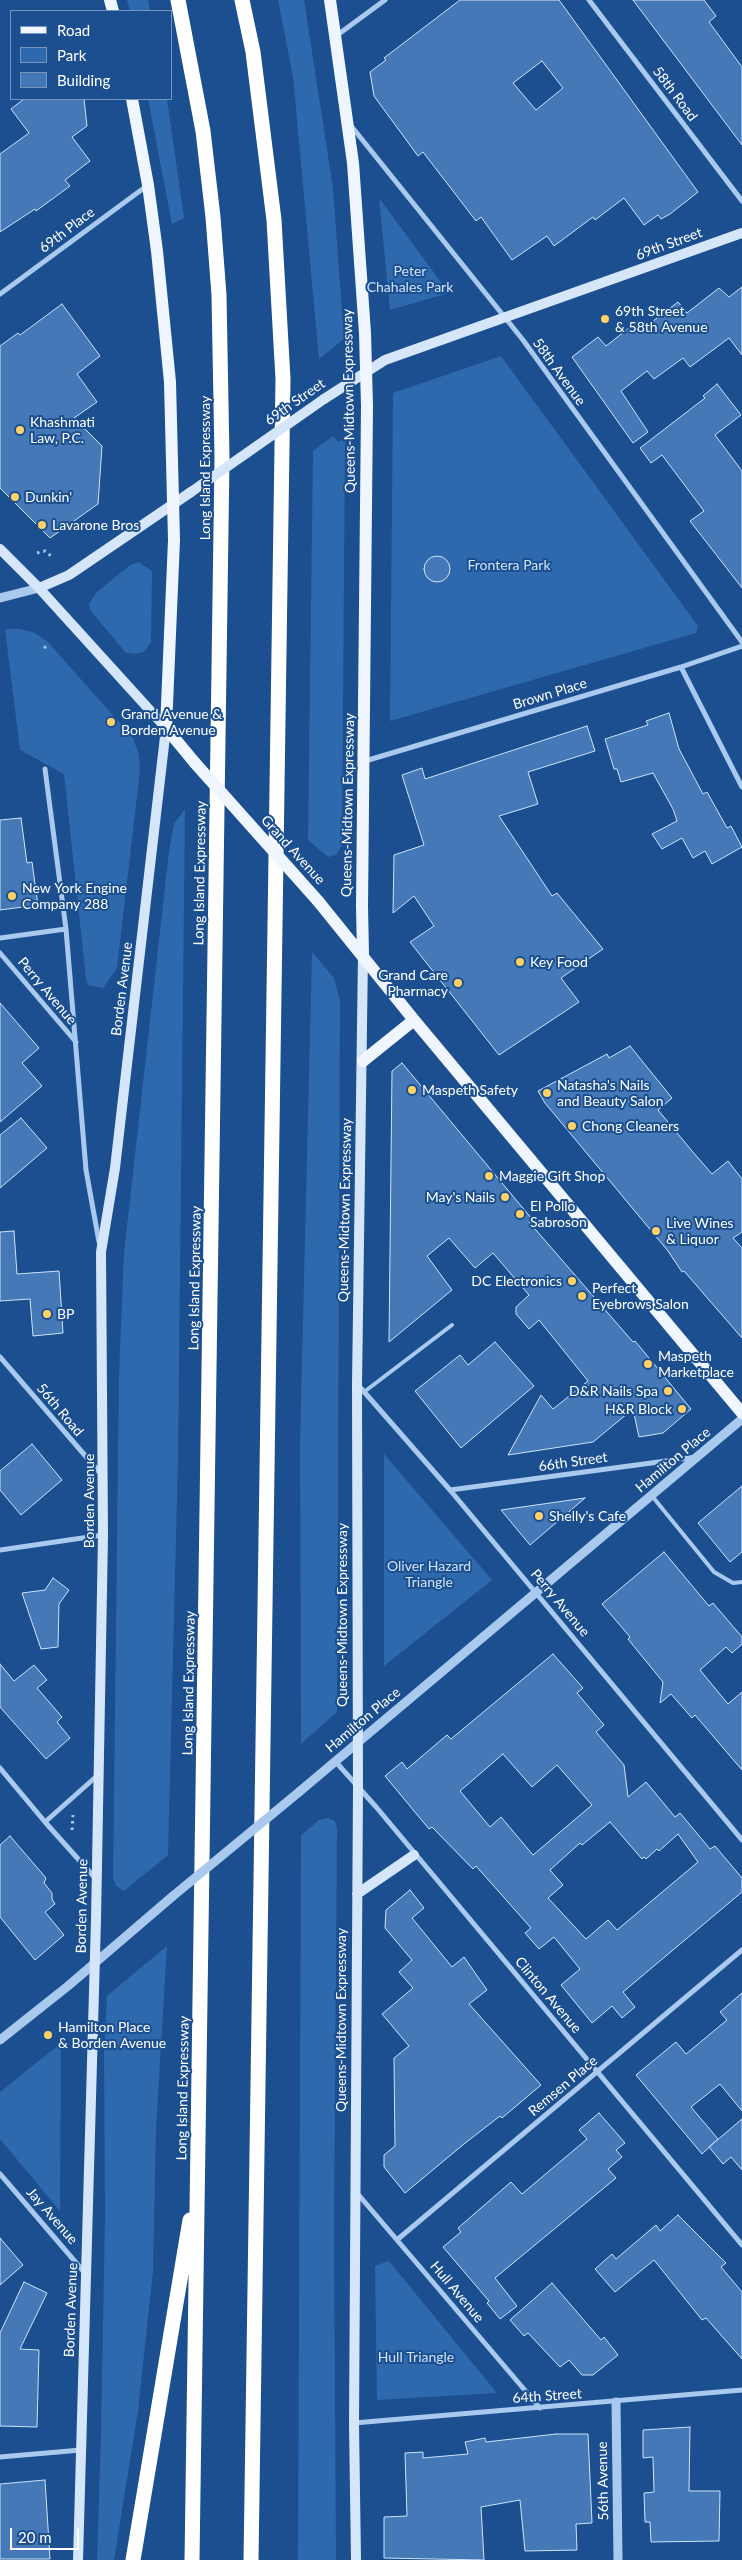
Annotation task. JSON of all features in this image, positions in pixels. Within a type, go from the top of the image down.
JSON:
[{"type":"highway","name":"Long Island Expressway","points":[[178,0],[204,141],[217,266],[222,376],[221,594],[192,2560]]},
{"type":"highway","points":[[242,0],[253,52],[274,220],[283,380],[251,2560]]},
{"type":"highway","points":[[133,2560],[198,2172]]},
{"type":"main road","name":"Queens-Midtown Expressway","points":[[330,0],[348,122],[360,243],[366,371],[354,2423]]},
{"type":"main road","points":[[132,100],[148,185],[170,382],[175,502],[166,728]]},
{"type":"main road","name":"69th Street","points":[[39,588],[70,576],[324,399],[385,360],[742,233]]},
{"type":"main road","name":"Grand Avenue","points":[[0,549],[39,588],[166,728],[318,901],[363,954],[414,1020],[742,1413]]},
{"type":"main road","name":"Borden Avenue","points":[[78,2560],[97,1880],[104,1477],[101,1252],[116,1158],[166,728]]},
{"type":"main road","points":[[363,1061],[414,1020]]},
{"type":"main road","points":[[357,1894],[414,1855]]},
{"type":"main road","points":[[354,2423],[356,2560]]},
{"type":"street","points":[[336,36],[385,0]]},
{"type":"street","name":"58th Road","points":[[589,0],[742,201]]},
{"type":"street","name":"58th Avenue","points":[[348,122],[504,317],[742,644]]},
{"type":"street","name":"69th Place","points":[[0,294],[148,185]]},
{"type":"street","name":"69th Street","points":[[0,598],[39,588]]},
{"type":"street","name":"Brown Place","points":[[364,761],[681,667],[742,644]]},
{"type":"street","points":[[681,667],[742,788]]},
{"type":"street","name":"Borden Avenue","points":[[45,769],[66,929],[86,1170],[101,1252]]},
{"type":"street","points":[[0,938],[66,929]]},
{"type":"street","name":"Perry Avenue","points":[[0,953],[76,1043]]},
{"type":"street","name":"56th Road","points":[[0,1357],[104,1477]]},
{"type":"street","name":"Perry Avenue","points":[[361,1388],[537,1593],[742,1840]]},
{"type":"street","name":"Hamilton Place","points":[[0,2040],[537,1593],[742,1419]]},
{"type":"street","name":"66th Street","points":[[450,1490],[699,1456]]},
{"type":"street","points":[[0,1550],[103,1535]]},
{"type":"street","name":"Clinton Avenue","points":[[335,1761],[378,1808],[414,1855],[598,2071],[742,2245]]},
{"type":"street","points":[[0,1768],[97,1880]]},
{"type":"street","points":[[45,1822],[98,1775]]},
{"type":"street","name":"Remsen Place","points":[[398,2239],[742,1950]]},
{"type":"street","name":"Jay Avenue","points":[[0,2174],[86,2274]]},
{"type":"street","name":"Hull Avenue","points":[[355,2191],[398,2239],[540,2408]]},
{"type":"street","name":"64th Street","points":[[354,2423],[742,2390]]},
{"type":"street","name":"56th Avenue","points":[[616,2402],[618,2560]]},
{"type":"street","points":[[0,2457],[81,2450]]},
{"type":"lane","points":[[361,1388],[452,1325]]},
{"type":"lane","points":[[652,1496],[714,1572],[733,1583],[742,1582]]},
{"type":"path","points":[[37,553],[45,551],[51,556]]},
{"type":"path","points":[[44,648],[49,644]]},
{"type":"path","points":[[72,1830],[73,1812]]},
{"type":"green space","points":[[127,0],[148,0],[150,10],[130,10]]},
{"type":"green space","points":[[278,0],[304,0],[333,188],[344,339],[319,359],[293,77]]},
{"type":"green space","points":[[148,100],[167,100],[184,218],[172,224]]},
{"type":"green space","name":"Peter Chahales Park","points":[[379,198],[449,293],[390,310]]},
{"type":"green space","name":"Frontera Park","points":[[501,356],[698,626],[696,633],[390,721],[393,393]]},
{"type":"green space","points":[[333,436],[338,442],[345,439],[342,845],[336,855],[328,857],[308,840],[313,451]]},
{"type":"green space","points":[[138,562],[152,571],[151,642],[144,652],[133,654],[125,652],[90,610],[89,604],[96,593],[130,565]]},
{"type":"green space","points":[[5,629],[20,629],[35,633],[48,642],[133,738],[139,755],[140,770],[117,968],[103,988],[88,985],[86,979],[64,774],[20,750]]},
{"type":"green space","points":[[185,809],[178,1458],[168,1855],[124,1891],[116,1886],[113,1878],[119,1375],[124,1253],[169,851],[174,824]]},
{"type":"green space","points":[[312,952],[334,978],[340,1001],[337,1712],[301,1744],[300,1442]]},
{"type":"green space","name":"Oliver Hazard Triangle","points":[[384,1454],[492,1580],[384,1666]]},
{"type":"green space","points":[[328,1818],[335,1821],[337,1829],[334,2233],[336,2560],[298,2560],[301,1835],[319,1820]]},
{"type":"green space","points":[[167,1946],[156,2129],[153,2271],[138,2411],[114,2560],[97,2560],[105,2216],[104,2053],[107,1996]]},
{"type":"green space","points":[[61,2043],[60,2211],[0,2139],[0,2092]]},
{"type":"green space","name":"Hull Triangle","points":[[389,2261],[497,2393],[377,2400],[375,2266]]},
{"type":"building","points":[[460,0],[559,0],[698,192],[670,214],[661,219],[658,215],[644,225],[624,198],[595,220],[593,217],[554,246],[547,236],[512,260],[481,217],[476,221],[423,152],[418,156],[374,96],[370,72],[386,60],[384,58]],"holes":[[[542,61],[563,88],[536,110],[513,83]]]},
{"type":"building","points":[[633,0],[704,0],[716,16],[709,22],[742,67],[742,145]]},
{"type":"building","points":[[23,100],[84,100],[87,126],[72,137],[90,161],[65,180],[70,186],[36,211],[35,209],[0,232],[0,154],[29,133],[11,109]]},
{"type":"building","points":[[742,287],[742,355],[729,338],[690,367],[683,358],[654,379],[647,371],[621,391],[648,432],[633,443],[572,357],[598,337],[606,346],[638,321],[644,328],[678,302],[687,313],[719,288],[729,297]]},
{"type":"building","points":[[62,304],[100,356],[77,374],[97,402],[74,418],[102,446],[98,504],[50,538],[0,488],[0,346],[18,333],[20,335]]},
{"type":"building","points":[[717,384],[741,415],[715,435],[742,471],[742,588],[690,521],[704,511],[662,455],[651,463],[640,448],[705,398],[703,396]]},
{"type":"building","points":[[437,556],[447,559],[450,569],[447,579],[437,582],[427,579],[424,569],[427,559]]},
{"type":"building","points":[[669,713],[679,749],[703,794],[707,792],[727,828],[731,826],[742,847],[712,864],[705,851],[693,858],[682,838],[662,849],[652,834],[677,821],[673,809],[653,773],[621,782],[617,769],[614,769],[605,739],[648,725],[646,721]]},
{"type":"building","points":[[587,726],[595,751],[528,772],[538,804],[499,816],[552,896],[557,893],[603,949],[561,978],[579,1002],[499,1055],[410,942],[434,926],[414,896],[393,913],[394,855],[424,845],[402,775],[422,768],[425,779]]},
{"type":"building","points":[[21,818],[27,863],[32,862],[38,905],[0,910],[0,820]]},
{"type":"building","points":[[0,1003],[39,1048],[22,1063],[42,1086],[0,1122]]},
{"type":"building","points":[[630,1046],[672,1098],[658,1110],[692,1151],[712,1174],[728,1161],[742,1179],[742,1232],[733,1238],[742,1248],[742,1338],[684,1271],[682,1272],[668,1251],[545,1103],[538,1091],[607,1054],[609,1058]]},
{"type":"building","points":[[402,1063],[532,1219],[529,1222],[633,1342],[635,1341],[691,1409],[663,1433],[639,1437],[633,1409],[593,1442],[508,1455],[541,1395],[553,1409],[588,1381],[539,1320],[529,1329],[516,1314],[516,1307],[529,1295],[493,1253],[475,1268],[449,1238],[427,1256],[452,1290],[389,1342],[392,1071]]},
{"type":"building","points":[[21,1118],[47,1148],[0,1188],[0,1135]]},
{"type":"building","points":[[14,1231],[17,1274],[59,1271],[63,1333],[33,1336],[30,1299],[0,1301],[0,1232]]},
{"type":"building","points":[[495,1342],[534,1386],[461,1448],[415,1391],[460,1355],[468,1365]]},
{"type":"building","points":[[32,1444],[62,1480],[21,1515],[0,1490],[0,1471]]},
{"type":"building","points":[[742,1486],[742,1552],[730,1562],[698,1523]]},
{"type":"building","points":[[585,1498],[530,1545],[501,1510]]},
{"type":"building","points":[[664,1552],[709,1606],[713,1603],[742,1637],[742,1644],[732,1653],[726,1647],[700,1670],[728,1704],[742,1692],[742,1770],[695,1715],[692,1718],[671,1694],[660,1703],[663,1682],[628,1639],[630,1637],[602,1604]]},
{"type":"building","points":[[53,1578],[69,1590],[59,1604],[58,1647],[41,1649],[22,1593],[45,1590]]},
{"type":"building","points":[[553,1654],[583,1688],[577,1693],[604,1725],[596,1732],[624,1765],[628,1797],[646,1782],[675,1817],[680,1813],[710,1849],[715,1846],[742,1878],[742,1892],[623,1992],[635,2007],[622,2018],[612,2006],[592,2023],[561,1985],[580,1969],[554,1937],[539,1949],[525,1933],[531,1928],[476,1866],[473,1869],[432,1827],[429,1829],[385,1776],[402,1762],[407,1769],[447,1735],[451,1739]],"holes":[[[503,1754],[532,1787],[557,1765],[592,1805],[533,1855],[501,1817],[490,1827],[460,1791]],[[610,1822],[642,1859],[644,1857],[646,1859],[657,1849],[659,1851],[678,1834],[698,1862],[617,1930],[608,1920],[586,1939],[548,1898],[563,1885],[550,1870],[580,1843],[582,1845]]]},
{"type":"building","points":[[0,1664],[14,1681],[34,1665],[47,1680],[37,1688],[62,1717],[57,1722],[70,1738],[46,1759],[0,1707]]},
{"type":"building","points":[[10,1836],[46,1878],[44,1883],[52,1893],[52,1899],[55,1904],[45,1912],[64,1935],[35,1960],[0,1917],[0,1845]]},
{"type":"building","points":[[410,1890],[424,1908],[412,1918],[452,1967],[464,1957],[487,1990],[469,2004],[541,2085],[502,2118],[500,2116],[464,2144],[405,2193],[384,2167],[384,2155],[395,2146],[394,2058],[409,2046],[382,2014],[413,1988],[399,1972],[412,1960],[385,1928],[386,1910]]},
{"type":"building","points":[[742,1993],[742,2111],[720,2084],[691,2107],[718,2139],[702,2154],[636,2075],[676,2042],[686,2054],[727,2020],[720,2012]]},
{"type":"building","points":[[599,2113],[625,2143],[616,2150],[622,2157],[608,2169],[616,2178],[495,2278],[517,2306],[500,2319],[487,2303],[489,2301],[443,2247],[461,2232],[458,2228],[511,2182],[522,2194],[587,2139],[579,2130]]},
{"type":"building","points":[[742,2119],[742,2170],[731,2157],[723,2164],[709,2147]]},
{"type":"building","points":[[678,2215],[726,2263],[721,2267],[742,2292],[742,2359],[706,2318],[702,2320],[654,2260],[615,2292],[595,2269],[612,2254],[616,2259],[656,2225],[660,2231]]},
{"type":"building","points":[[0,2238],[23,2265],[0,2285]]},
{"type":"building","points":[[24,2282],[47,2293],[20,2349],[39,2350],[37,2427],[0,2426],[0,2333]]},
{"type":"building","points":[[552,2283],[601,2340],[604,2337],[618,2355],[593,2375],[582,2375],[569,2360],[560,2367],[528,2333],[524,2336],[510,2320]]},
{"type":"building","points":[[690,2427],[689,2491],[720,2491],[719,2541],[651,2542],[650,2522],[645,2522],[644,2493],[654,2492],[653,2457],[643,2458],[643,2430]]},
{"type":"building","points":[[556,2434],[588,2434],[592,2523],[576,2524],[577,2550],[525,2551],[520,2500],[481,2507],[484,2560],[384,2558],[384,2517],[407,2516],[405,2453],[423,2452],[423,2458],[468,2454],[465,2442],[485,2438],[486,2442]]},
{"type":"building","points":[[45,2480],[50,2559],[0,2559],[0,2484]]},
{"type":"place","name":"69th Street & 58th Avenue","points":[[605,319]]},
{"type":"place","name":"Khashmati Law, P.C.","points":[[20,430]]},
{"type":"place","name":"Dunkin'","points":[[15,497]]},
{"type":"place","name":"Lavarone Bros","points":[[42,525]]},
{"type":"place","name":"Grand Avenue & Borden Avenue","points":[[111,722]]},
{"type":"place","name":"New York Engine Company 288","points":[[12,896]]},
{"type":"place","name":"Key Food","points":[[520,962]]},
{"type":"place","name":"Grand Care Pharmacy","points":[[458,983]]},
{"type":"place","name":"Maspeth Safety","points":[[412,1090]]},
{"type":"place","name":"Natasha's Nails and Beauty Salon","points":[[547,1093]]},
{"type":"place","name":"Chong Cleaners","points":[[572,1126]]},
{"type":"place","name":"Maggie Gift Shop","points":[[489,1176]]},
{"type":"place","name":"May's Nails","points":[[505,1197]]},
{"type":"place","name":"El Pollo Sabroson","points":[[520,1214]]},
{"type":"place","name":"Live Wines & Liquor","points":[[656,1231]]},
{"type":"place","name":"DC Electronics","points":[[572,1281]]},
{"type":"place","name":"Perfect Eyebrows Salon","points":[[582,1296]]},
{"type":"place","name":"BP","points":[[47,1314]]},
{"type":"place","name":"Maspeth Marketplace","points":[[648,1364]]},
{"type":"place","name":"D&R Nails Spa","points":[[668,1391]]},
{"type":"place","name":"H&R Block","points":[[682,1409]]},
{"type":"place","name":"Shelly's Cafe","points":[[539,1516]]},
{"type":"place","name":"Hamilton Place & Borden Avenue","points":[[48,2035]]}]
